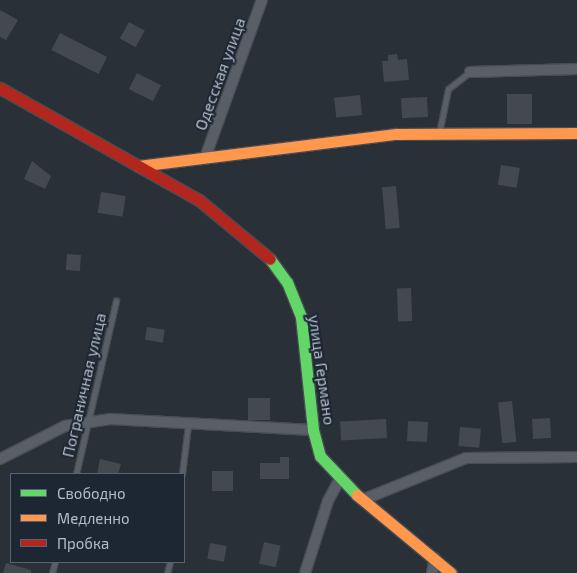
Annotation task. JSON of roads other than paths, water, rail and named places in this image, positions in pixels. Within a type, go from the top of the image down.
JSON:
[{"type":"main road","name":"улица Германо","points":[[0,88],[138,166],[233,224],[264,252],[286,282],[301,317],[313,430],[320,456],[339,480],[451,573]]},
{"type":"main road","points":[[138,166],[396,134],[438,136],[577,133]]},
{"type":"street","name":"Одесская улица","points":[[205,158],[262,0]]},
{"type":"street","points":[[470,72],[577,69]]},
{"type":"street","points":[[0,459],[65,426],[110,419],[188,425],[313,430]]},
{"type":"street","points":[[362,500],[466,458],[577,457]]},
{"type":"street","points":[[305,573],[328,501],[339,480]]},
{"type":"street","points":[[432,573],[435,558]]},
{"type":"lane","points":[[438,136],[448,90],[470,72]]},
{"type":"lane","name":"Пограничная улица","points":[[76,473],[116,302]]},
{"type":"lane","points":[[182,473],[188,425]]}]
